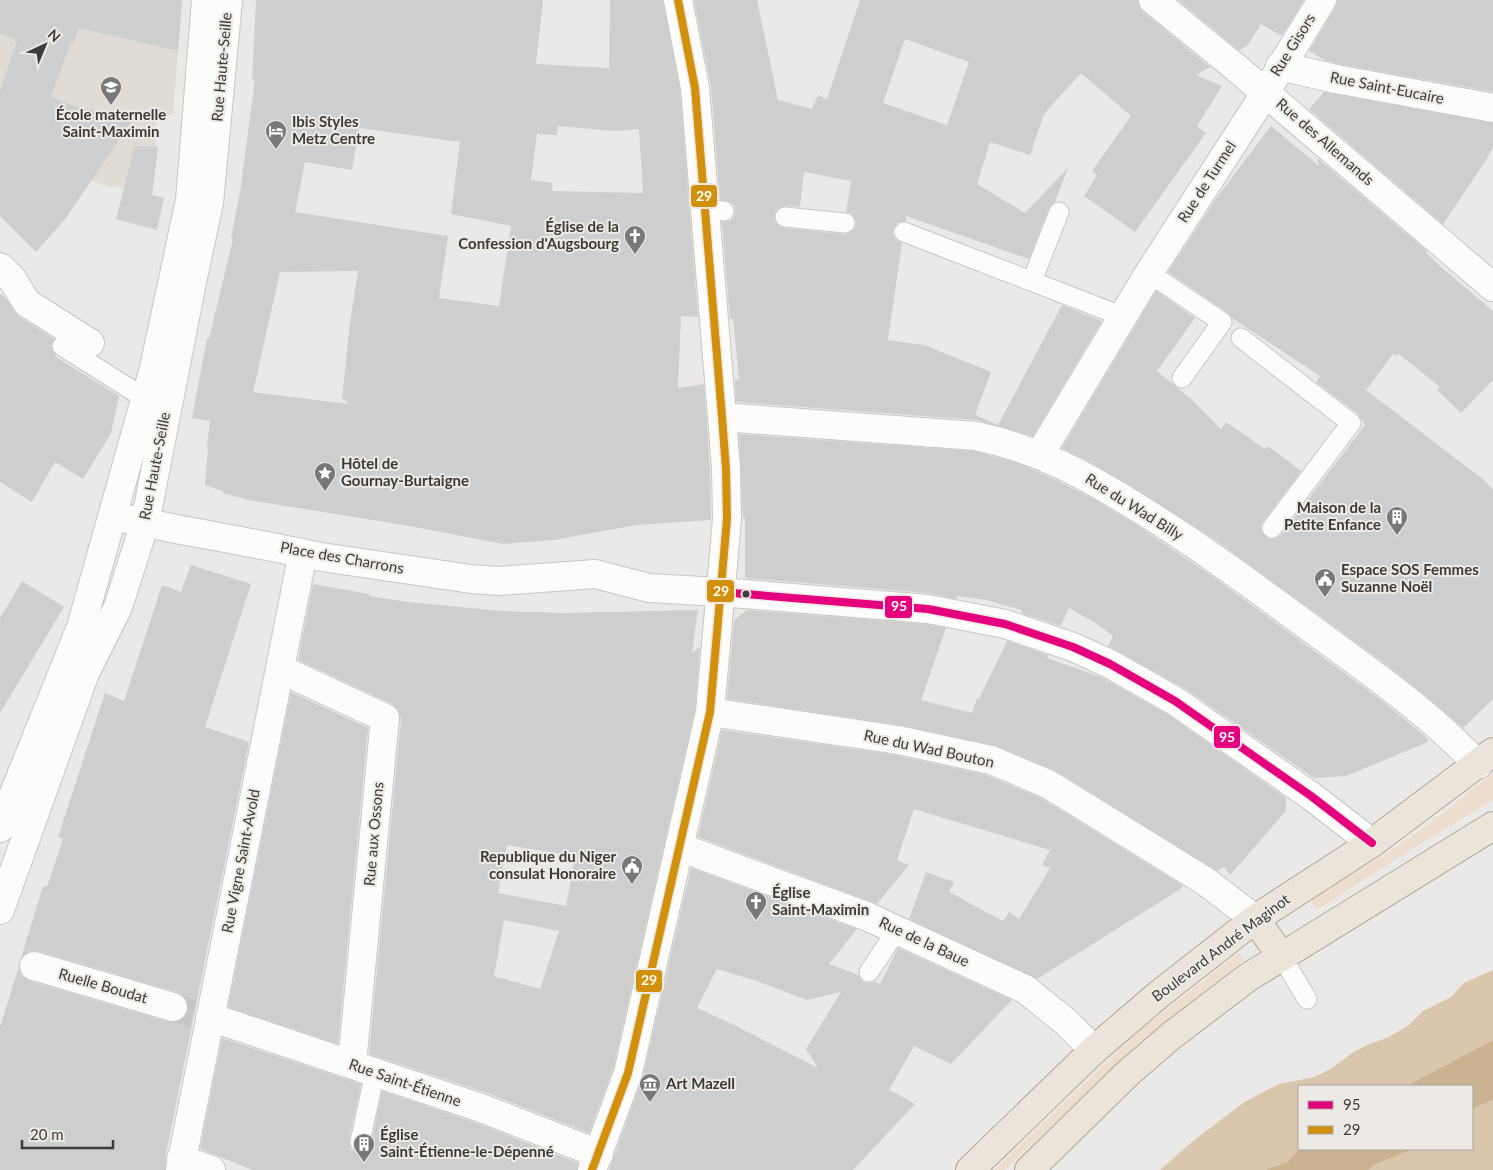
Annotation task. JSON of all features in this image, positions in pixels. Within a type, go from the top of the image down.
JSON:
[{"type":"main road","name":"Boulevard André Maginot","points":[[970,1170],[1094,1050],[1158,995],[1255,919],[1372,843],[1485,758]]},
{"type":"main road","points":[[1029,1170],[1127,1074],[1172,1036],[1247,978],[1396,884],[1493,826]]},
{"type":"main road","points":[[1255,919],[1282,957]]},
{"type":"street","name":"Rue Haute-Seille","points":[[0,910],[85,673],[118,606],[145,523],[156,403],[190,200],[206,0]]},
{"type":"street","name":"Rue Haute-Seille","points":[[0,828],[81,628],[113,516],[156,403],[209,204],[228,0]]},
{"type":"street","points":[[596,1162],[628,1074],[710,712],[727,519],[715,210],[678,0]]},
{"type":"street","name":"Rue des Allemands","points":[[1153,0],[1265,91],[1493,287]]},
{"type":"street","name":"Rue Gisors","points":[[1265,91],[1322,0]]},
{"type":"street","name":"Rue Saint-Eucaire","points":[[1280,66],[1336,79],[1493,108]]},
{"type":"street","name":"Rue de Turmel","points":[[1040,454],[1149,273],[1265,91]]},
{"type":"street","points":[[6,273],[27,303],[90,343]]},
{"type":"street","name":"Rue du Wad Billy","points":[[722,417],[976,436],[1001,441],[1040,454],[1074,470],[1177,533],[1241,568],[1356,662],[1432,721],[1485,758]]},
{"type":"street","name":"Place des Charrons","points":[[113,516],[309,554],[471,579],[499,581],[595,574],[649,588],[928,609],[1005,624],[1073,647],[1110,664],[1175,701],[1311,796],[1372,843]]},
{"type":"street","name":"Rue Vigne Saint-Avold","points":[[181,1164],[192,1012],[309,554]]},
{"type":"street","name":"Rue aux Ossons","points":[[280,669],[384,718],[363,1068]]},
{"type":"street","name":"Rue du Wad Bouton","points":[[710,712],[898,740],[991,760],[1048,784],[1205,882],[1255,919]]},
{"type":"street","name":"Rue de la Baue","points":[[680,847],[866,916],[1026,989],[1066,1022],[1094,1050]]},
{"type":"street","name":"Ruelle Boudat","points":[[34,966],[192,1012]]},
{"type":"street","name":"Rue Saint-Étienne","points":[[192,1012],[481,1108],[596,1162]]},
{"type":"street","points":[[181,1164],[211,1170]]},
{"type":"lane","points":[[1032,281],[1059,212]]},
{"type":"lane","points":[[784,217],[845,223]]},
{"type":"lane","points":[[904,232],[1124,317]]},
{"type":"lane","points":[[1149,273],[1222,322],[1182,378]]},
{"type":"lane","points":[[1240,338],[1351,424],[1272,528]]},
{"type":"lane","points":[[62,346],[156,403]]},
{"type":"lane","points":[[870,972],[897,930]]},
{"type":"lane","points":[[1282,957],[1307,999]]},
{"type":"lane","points":[[360,1142],[363,1068]]},
{"type":"shaded area","name":"École maternelle Saint-Maximin","points":[[182,0],[173,115],[157,115],[155,146],[158,147],[152,195],[114,186],[111,188],[93,181],[0,122],[0,1]]},
{"type":"shaded area","points":[[1493,773],[1493,800],[1317,910],[1311,900],[1401,844]]},
{"type":"shaded area","points":[[1239,953],[1244,960],[1121,1061],[1005,1170],[994,1170],[1139,1031]]},
{"type":"shaded area","points":[[1493,970],[1493,1040],[1408,1085],[1298,1085],[1298,1150],[1287,1162],[1265,1170],[1160,1170],[1193,1141],[1246,1101],[1279,1084],[1315,1077],[1332,1068],[1352,1053],[1389,1037],[1409,1025],[1423,1011],[1451,997],[1464,983]]},
{"type":"shaded area","points":[[1493,1040],[1493,1100],[1473,1109],[1473,1085],[1408,1085]]},
{"type":"shaded area","points":[[1493,1100],[1493,1170],[1369,1170],[1374,1165],[1411,1150],[1473,1150],[1473,1109]]},
{"type":"shaded area","points":[[1298,1150],[1411,1150],[1374,1165],[1369,1170],[1265,1170],[1287,1162]]},
{"type":"building","points":[[0,0],[182,0],[178,51],[79,28],[73,43],[71,42],[51,97],[82,109],[138,113],[65,219],[36,252],[0,216],[0,91],[17,41],[0,33]]},
{"type":"building","points":[[256,0],[543,0],[536,64],[609,68],[610,0],[663,0],[680,90],[698,317],[681,316],[678,388],[704,384],[710,470],[711,520],[636,525],[554,540],[503,544],[404,525],[248,500],[223,493],[223,491],[205,485],[210,421],[192,418],[207,338],[209,339],[233,239],[231,238],[240,192],[255,80],[252,79]],"holes":[[[558,126],[615,131],[639,129],[643,193],[552,191],[553,183],[531,180],[537,134],[557,135]],[[359,128],[460,142],[451,214],[511,226],[499,306],[439,298],[448,236],[295,212],[305,162],[352,170]],[[358,271],[342,398],[349,404],[253,392],[280,272]]]},
{"type":"building","points":[[694,0],[757,0],[778,100],[812,109],[818,95],[827,99],[860,0],[1138,0],[1143,12],[1210,67],[1196,75],[1222,86],[1197,126],[1206,133],[1135,232],[1084,196],[1097,175],[1092,171],[1131,116],[1081,73],[1044,114],[1030,155],[990,142],[977,184],[1025,213],[1068,168],[1055,202],[1049,208],[1029,259],[906,216],[906,221],[897,223],[894,228],[895,239],[902,243],[888,340],[924,345],[991,372],[975,415],[998,425],[1062,305],[1102,321],[1033,436],[977,420],[736,402],[735,380],[739,379],[733,319],[730,319],[722,222],[730,221],[734,217],[735,211],[734,205],[730,202],[720,200],[711,87]],"holes":[[[905,39],[969,62],[947,125],[883,103]],[[804,172],[851,181],[846,212],[852,214],[856,224],[850,233],[784,228],[775,222],[774,215],[780,207],[800,207]]]},
{"type":"building","points":[[1178,0],[1304,0],[1283,34],[1280,35],[1261,24],[1247,46],[1239,50]]},
{"type":"building","points":[[1338,0],[1493,0],[1493,92],[1339,64],[1326,61],[1309,51]]},
{"type":"building","points":[[1324,92],[1493,123],[1493,147],[1443,224],[1310,110]]},
{"type":"building","points":[[1271,126],[1319,166],[1317,158],[1427,251],[1426,253],[1441,267],[1493,311],[1493,380],[1461,413],[1437,390],[1440,387],[1399,354],[1398,356],[1393,354],[1366,390],[1484,480],[1493,490],[1493,699],[1463,728],[1382,661],[1214,539],[1130,485],[1062,448],[1156,291],[1195,318],[1157,371],[1192,400],[1221,429],[1226,422],[1265,449],[1268,446],[1301,471],[1263,522],[1261,526],[1262,532],[1266,537],[1270,539],[1281,535],[1365,425],[1358,414],[1316,382],[1320,376],[1232,318],[1228,313],[1168,272],[1218,196]]},
{"type":"building","points":[[135,146],[158,147],[152,195],[164,198],[157,230],[116,219]]},
{"type":"building","points":[[0,294],[5,297],[18,316],[54,339],[51,346],[56,357],[119,396],[111,433],[83,479],[55,462],[32,502],[0,482]]},
{"type":"building","points":[[739,434],[974,451],[1017,463],[1056,480],[1095,500],[1135,524],[1216,579],[1385,703],[1427,738],[1428,742],[1346,776],[1314,778],[1184,688],[1108,646],[1113,636],[1094,622],[1069,608],[1061,626],[1021,613],[1022,610],[986,600],[957,596],[956,599],[929,593],[745,578],[745,518],[743,518]]},
{"type":"building","points":[[191,565],[251,584],[205,727],[249,742],[166,1154],[165,1170],[0,1170],[0,1027],[19,966],[22,976],[30,981],[169,1022],[177,1022],[183,1019],[188,1012],[188,1003],[184,996],[177,992],[38,951],[30,951],[21,958],[43,886],[47,887],[63,839],[58,837],[105,693],[124,701],[162,585],[181,592]]},
{"type":"building","points":[[22,581],[64,607],[0,713],[0,618]]},
{"type":"building","points":[[313,584],[408,602],[502,611],[565,613],[698,610],[692,653],[700,647],[695,710],[613,1069],[589,1133],[487,1093],[369,1054],[401,719],[398,710],[392,704],[298,660]],"holes":[[[507,845],[575,856],[566,906],[498,893]],[[504,920],[559,931],[540,989],[494,976]]]},
{"type":"building","points":[[747,610],[926,624],[946,628],[921,700],[972,713],[977,698],[979,699],[1007,641],[1048,655],[1047,658],[1103,678],[1167,714],[1286,798],[1286,811],[1230,875],[1224,867],[1217,871],[1056,771],[997,746],[900,725],[727,699],[734,620]]},
{"type":"building","points":[[291,692],[368,728],[338,1044],[228,1007]]},
{"type":"building","points":[[722,730],[895,755],[986,775],[1041,798],[1182,885],[1182,888],[1037,979],[909,919],[926,872],[954,882],[949,892],[1003,921],[1009,912],[1019,919],[1050,868],[1042,865],[1050,850],[914,809],[897,860],[909,865],[877,904],[698,837]]},
{"type":"building","points":[[691,868],[857,929],[829,964],[858,975],[863,982],[880,984],[898,948],[1012,1000],[951,1064],[914,1046],[889,1090],[915,1104],[853,1170],[609,1170],[643,1076]],"holes":[[[717,969],[757,981],[807,1000],[841,992],[806,1049],[818,1068],[697,1008]]]},
{"type":"building","points":[[222,1038],[361,1084],[349,1140],[352,1150],[357,1153],[368,1150],[371,1145],[382,1091],[476,1123],[578,1163],[577,1170],[253,1170],[200,1149]]},
{"type":"tunnel","points":[[173,1007],[193,1013]]},
{"type":"transit line","name":"29","points":[[592,1170],[628,1073],[710,712],[727,519],[726,469],[695,88],[678,0]]},
{"type":"transit line","name":"95","points":[[720,592],[928,609],[1005,624],[1073,647],[1110,664],[1175,701],[1311,796],[1372,843]]},
{"type":"place","name":"École maternelle Saint-Maximin","points":[[111,106]]},
{"type":"place","name":"Ibis Styles Metz Centre","points":[[276,150]]},
{"type":"place","name":"Église de la Confession d'Augsbourg","points":[[635,255]]},
{"type":"place","name":"Hôtel de Gournay-Burtaigne","points":[[325,492]]},
{"type":"place","name":"Maison de la Petite Enfance","points":[[1397,536]]},
{"type":"place","name":"Espace SOS Femmes Suzanne Noël","points":[[1325,598]]},
{"type":"place","name":"Republique du Niger consulat Honoraire","points":[[632,885]]},
{"type":"place","name":"Église Saint-Maximin","points":[[756,921]]},
{"type":"place","name":"Art Mazell","points":[[650,1103]]},
{"type":"place","name":"Église Saint-Étienne-le-Dépenné","points":[[364,1163]]}]
